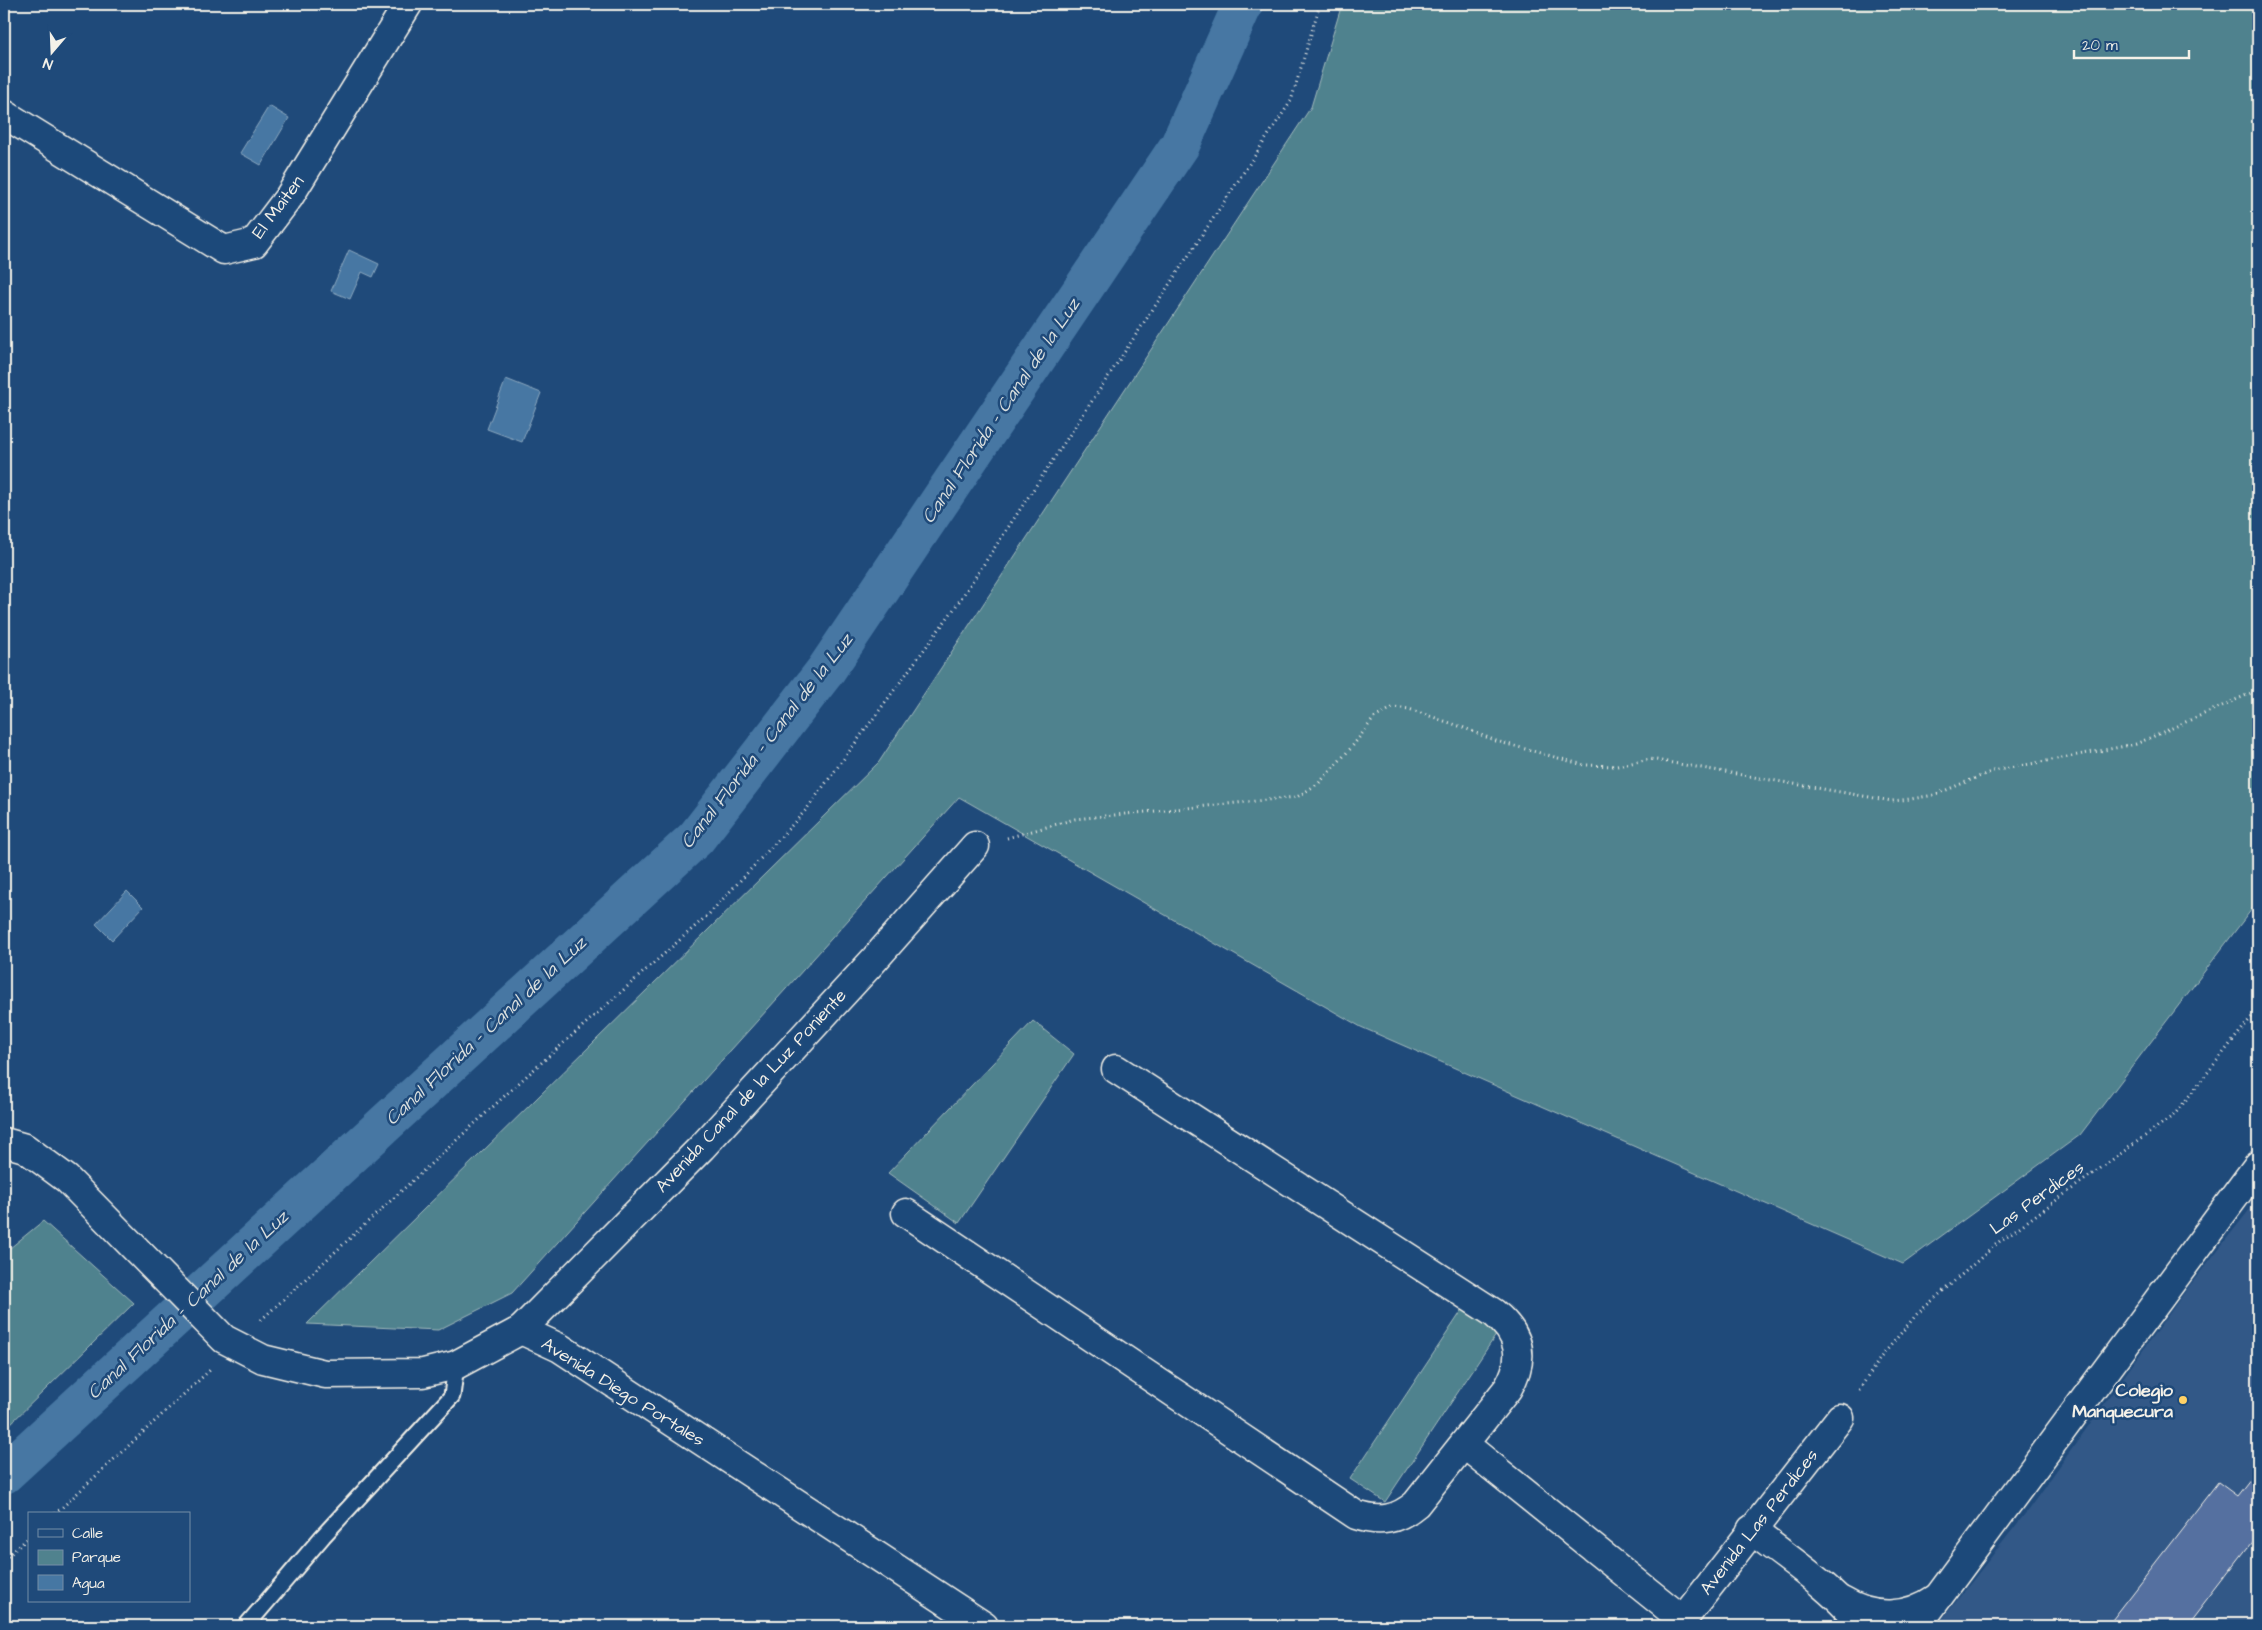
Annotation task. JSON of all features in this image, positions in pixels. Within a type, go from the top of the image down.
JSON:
[{"type":"street","name":"El Maiten","points":[[4,114],[224,250],[254,243],[290,197],[408,4]]},
{"type":"street","name":"Avenida Canal de la Luz Poniente","points":[[521,1330],[702,1147],[874,960],[975,846]]},
{"type":"street","points":[[906,1213],[1356,1515],[1368,1519],[1381,1520],[1394,1518],[1406,1512],[1416,1504],[1508,1388],[1516,1375],[1519,1360],[1517,1344],[1512,1332],[1504,1321],[1116,1069]]},
{"type":"street","name":"Avenida Diego Portales","points":[[4,1142],[25,1148],[66,1179],[168,1283],[230,1342],[263,1359],[324,1374],[423,1373],[456,1365],[521,1330],[560,1348],[984,1626]]},
{"type":"street","points":[[1917,1626],[2255,1175]]},
{"type":"street","name":"Avenida Las Perdices","points":[[1681,1623],[1751,1530],[1840,1418]]},
{"type":"street","points":[[1464,1444],[1681,1623]]},
{"type":"street","points":[[1751,1530],[1838,1599],[1855,1609],[1868,1613],[1895,1615],[1911,1612],[1926,1605],[1940,1595]]},
{"type":"street","points":[[1838,1599],[1856,1618],[1860,1626]]},
{"type":"lane","points":[[246,1626],[322,1536],[452,1396],[456,1365]]},
{"type":"path","points":[[57,1512],[230,1342],[271,1308],[709,914],[806,810],[954,610],[1290,101],[1320,4]]},
{"type":"path","points":[[975,846],[1075,820],[1297,796],[1319,783],[1352,748],[1374,718],[1394,707],[1409,709],[1496,741],[1584,765],[1617,766],[1650,759],[1892,801],[1934,795],[1993,771],[2136,744],[2258,690]]},
{"type":"path","name":"Las Perdices","points":[[1840,1418],[1881,1357],[1916,1314],[2000,1241],[2174,1115],[2258,1009]]},
{"type":"path","points":[[4,1560],[28,1539]]},
{"type":"shaded area","name":"Colegio Manquecura","points":[[2258,1199],[2258,1626],[1937,1626],[2028,1510],[2187,1289]]},
{"type":"green space","points":[[1342,4],[2258,4],[2258,901],[2080,1135],[1903,1264],[1361,1027],[959,797],[512,1293],[438,1330],[307,1324],[879,762],[1311,107]]},
{"type":"green space","points":[[1033,1021],[1074,1054],[959,1223],[888,1173]]},
{"type":"green space","points":[[43,1221],[134,1303],[4,1430],[4,1253]]},
{"type":"green space","points":[[1463,1309],[1498,1332],[1385,1502],[1350,1479]]},
{"type":"water","points":[[269,106],[289,118],[261,165],[240,153]]},
{"type":"water","points":[[349,250],[379,264],[373,277],[362,272],[350,299],[331,291]]},
{"type":"water","points":[[506,379],[541,393],[522,442],[487,429]]},
{"type":"water","points":[[127,891],[143,907],[112,940],[96,924]]},
{"type":"building","points":[[2258,1469],[2258,1534],[2187,1626],[2110,1626],[2108,1624],[2218,1482],[2237,1496]]},
{"type":"waterway","name":"Canal Florida - Canal de la Luz","points":[[4,1474],[696,838],[826,670],[1180,145],[1243,4]]},
{"type":"place","name":"Colegio Manquecura","points":[[2183,1400]]}]
